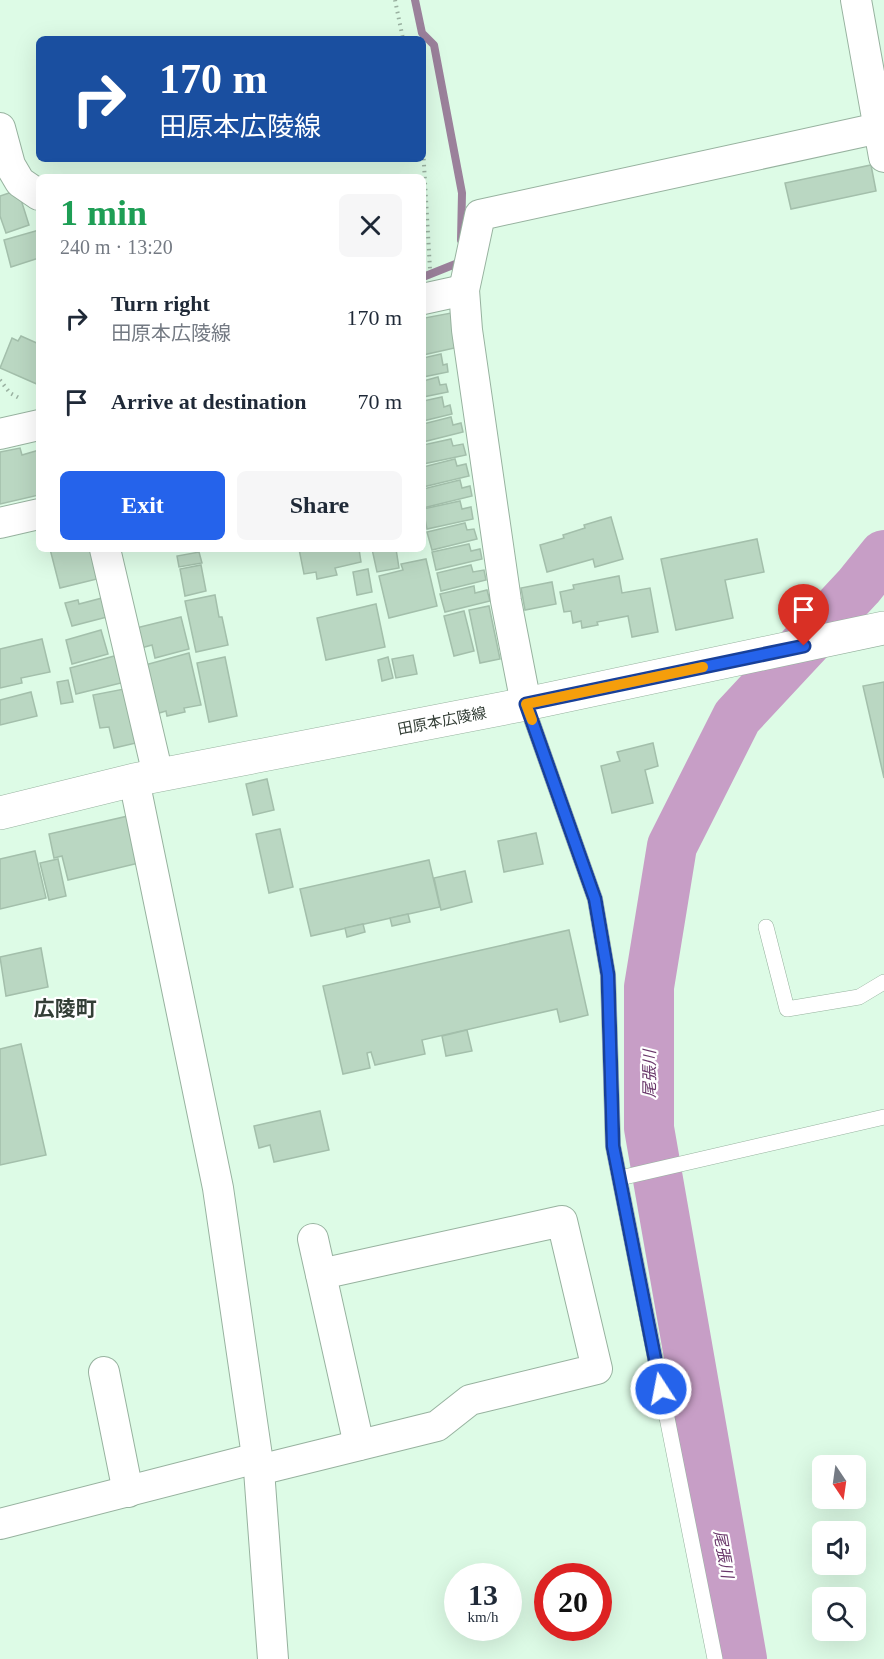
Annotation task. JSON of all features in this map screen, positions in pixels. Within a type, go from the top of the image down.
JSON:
[{"type":"main road","name":"田原本広陵線","points":[[0,813],[146,777],[526,704],[874,630]]},
{"type":"street","points":[[526,704],[503,580],[467,330],[464,290],[480,215],[881,143],[856,0]]},
{"type":"street","points":[[0,128],[10,165],[20,182],[36,193]]},
{"type":"street","points":[[426,298],[464,290]]},
{"type":"street","points":[[0,434],[32,412]]},
{"type":"street","points":[[0,523],[36,515]]},
{"type":"street","points":[[106,552],[218,1188],[258,1464],[273,1659]]},
{"type":"street","points":[[0,1524],[128,1492],[359,1445],[437,1426],[470,1400],[597,1369],[562,1221],[321,1274]]},
{"type":"street","points":[[314,1239],[359,1445]]},
{"type":"street","points":[[104,1372],[128,1492]]},
{"type":"lane","points":[[526,704],[595,899],[608,975],[613,1146],[626,1177],[715,1659]]},
{"type":"lane","points":[[766,927],[787,1009],[859,997],[884,982]]},
{"type":"lane","points":[[626,1177],[884,1117]]},
{"type":"path","points":[[395,0],[402,36]]},
{"type":"path","points":[[426,202],[429,258],[426,258]]},
{"type":"path","points":[[0,380],[10,393],[32,412]]},
{"type":"building","points":[[871,165],[876,191],[791,209],[785,183]]},
{"type":"building","points":[[18,190],[29,225],[6,233],[0,216],[0,196]]},
{"type":"building","points":[[36,231],[36,259],[11,267],[4,240]]},
{"type":"building","points":[[451,313],[459,347],[426,354],[426,318]]},
{"type":"building","points":[[21,336],[36,343],[36,384],[0,368],[12,338],[18,341]]},
{"type":"building","points":[[441,354],[443,365],[447,364],[448,372],[426,376],[426,357]]},
{"type":"building","points":[[438,377],[440,385],[446,384],[448,392],[426,396],[426,380]]},
{"type":"building","points":[[442,397],[444,407],[450,405],[452,414],[426,420],[426,400]]},
{"type":"building","points":[[451,417],[453,425],[461,423],[463,432],[426,441],[426,423]]},
{"type":"building","points":[[451,439],[453,446],[463,444],[466,455],[426,463],[426,444]]},
{"type":"building","points":[[20,448],[22,455],[36,451],[36,496],[0,504],[0,452]]},
{"type":"building","points":[[455,459],[457,466],[466,464],[469,476],[426,486],[426,466]]},
{"type":"building","points":[[460,480],[462,488],[470,486],[472,496],[426,507],[426,488]]},
{"type":"building","points":[[460,501],[462,509],[471,507],[473,519],[427,529],[426,508]]},
{"type":"building","points":[[611,517],[623,559],[595,567],[593,559],[547,572],[540,545],[564,538],[563,535],[585,528],[584,525]]},
{"type":"building","points":[[465,523],[467,530],[474,529],[477,539],[432,550],[427,532]]},
{"type":"building","points":[[757,539],[764,572],[725,580],[733,618],[676,630],[661,559]]},
{"type":"building","points":[[469,544],[471,551],[480,549],[482,559],[436,570],[432,552]]},
{"type":"building","points":[[51,552],[95,552],[101,578],[60,588]]},
{"type":"building","points":[[199,552],[202,563],[179,567],[177,556]]},
{"type":"building","points":[[300,552],[359,552],[361,562],[335,568],[337,575],[317,579],[316,572],[304,574]]},
{"type":"building","points":[[373,552],[396,552],[399,568],[377,572]]},
{"type":"building","points":[[426,559],[437,606],[389,618],[379,576],[403,570],[401,564]]},
{"type":"building","points":[[201,565],[206,591],[185,596],[180,569]]},
{"type":"building","points":[[471,565],[473,572],[484,570],[486,580],[441,591],[437,573]]},
{"type":"building","points":[[368,569],[372,592],[357,595],[353,572]]},
{"type":"building","points":[[619,576],[622,593],[650,588],[658,632],[632,637],[628,616],[597,622],[598,625],[582,628],[581,621],[573,623],[571,611],[564,612],[560,592],[574,589],[573,585]]},
{"type":"building","points":[[552,582],[556,604],[525,610],[521,588]]},
{"type":"building","points":[[474,586],[475,593],[487,590],[490,601],[445,612],[440,594]]},
{"type":"building","points":[[215,595],[228,645],[196,652],[185,601]]},
{"type":"building","points":[[106,597],[111,616],[72,626],[65,603],[78,600],[79,604]]},
{"type":"building","points":[[376,604],[385,647],[326,660],[317,618]]},
{"type":"building","points":[[489,606],[500,659],[480,663],[469,610]]},
{"type":"building","points":[[464,611],[474,651],[454,656],[444,616]]},
{"type":"building","points":[[181,617],[189,649],[155,658],[152,645],[141,648],[136,628]]},
{"type":"building","points":[[101,630],[108,654],[72,664],[66,640]]},
{"type":"building","points":[[42,639],[50,672],[21,678],[22,683],[0,688],[0,649]]},
{"type":"building","points":[[189,653],[201,705],[184,708],[185,712],[167,716],[166,711],[156,714],[145,665]]},
{"type":"building","points":[[118,655],[125,682],[76,694],[70,668]]},
{"type":"building","points":[[413,655],[417,674],[396,678],[392,659]]},
{"type":"building","points":[[225,657],[237,716],[209,722],[197,663]]},
{"type":"building","points":[[388,657],[393,678],[382,681],[378,660]]},
{"type":"building","points":[[68,680],[73,702],[61,704],[57,682]]},
{"type":"building","points":[[884,682],[884,778],[863,686]]},
{"type":"building","points":[[124,689],[136,743],[114,748],[109,727],[100,728],[93,695]]},
{"type":"building","points":[[31,692],[37,716],[0,725],[0,700]]},
{"type":"building","points":[[653,743],[658,766],[645,770],[653,803],[612,813],[601,766],[620,761],[617,752]]},
{"type":"building","points":[[267,779],[274,810],[253,815],[246,784]]},
{"type":"building","points":[[128,816],[139,863],[68,880],[62,856],[54,858],[49,834]]},
{"type":"building","points":[[280,829],[293,887],[269,893],[256,834]]},
{"type":"building","points":[[536,833],[543,864],[504,872],[498,841]]},
{"type":"building","points":[[35,851],[46,898],[0,909],[0,859]]},
{"type":"building","points":[[58,859],[66,896],[49,900],[40,863]]},
{"type":"building","points":[[429,860],[440,907],[311,936],[300,889]]},
{"type":"building","points":[[465,871],[472,902],[441,910],[434,878]]},
{"type":"building","points":[[408,914],[410,922],[392,926],[390,918]]},
{"type":"building","points":[[363,924],[365,932],[347,937],[345,928]]},
{"type":"building","points":[[569,930],[588,1015],[560,1022],[557,1009],[422,1040],[425,1054],[375,1065],[371,1052],[367,1053],[370,1068],[343,1074],[323,986]]},
{"type":"building","points":[[41,948],[48,987],[6,996],[0,957]]},
{"type":"building","points":[[467,1030],[472,1051],[446,1056],[442,1036]]},
{"type":"building","points":[[21,1044],[46,1155],[0,1165],[0,1049]]},
{"type":"building","points":[[320,1111],[329,1150],[274,1162],[270,1145],[259,1148],[254,1126]]},
{"type":"waterway","points":[[415,0],[422,33],[425,36]]},
{"type":"waterway","points":[[426,37],[434,45],[462,193],[461,240]]},
{"type":"waterway","points":[[426,276],[458,263],[459,259]]},
{"type":"waterway","name":"尾張川","points":[[742,1659],[649,1128],[649,987],[672,846],[737,717],[859,586],[884,555]]},
{"type":"waterway","points":[[859,586],[884,581]]},
{"type":"slow traffic","points":[[532,720],[526,704],[703,667]]},
{"type":"district","name":"広陵町","points":[[65,1009]]},
{"type":"route","points":[[661,1389],[613,1146],[608,975],[595,899],[526,704],[804,646]]}]
